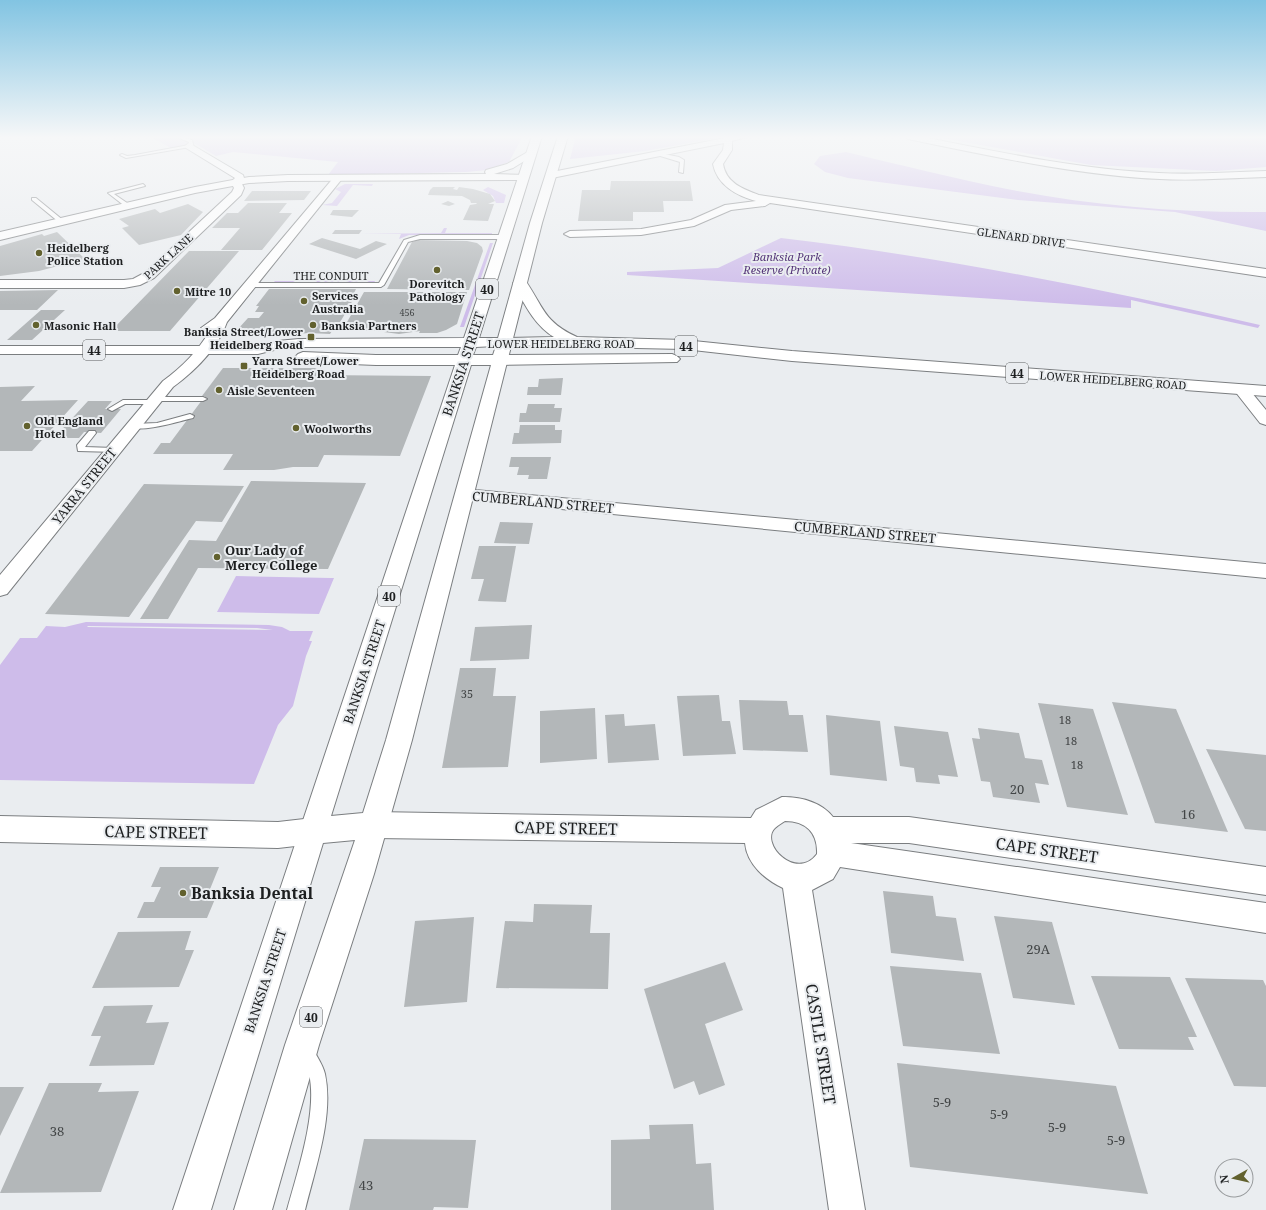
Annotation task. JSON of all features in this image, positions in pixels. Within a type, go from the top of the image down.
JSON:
[{"type":"main road","points":[[0,236],[190,192]]},
{"type":"main road","points":[[514,192],[518,196]]},
{"type":"main road","name":"BANKSIA STREET","points":[[192,1210],[519,192]]},
{"type":"main road","name":"40","points":[[253,1210],[302,1045],[374,825],[399,740],[465,495],[504,342],[546,192]]},
{"type":"main road","points":[[520,283],[548,328],[560,336],[579,341]]},
{"type":"main road","name":"LOWER HEIDELBERG ROAD","points":[[0,350],[258,350],[280,356],[319,358],[467,351],[504,342],[579,341],[727,349],[792,356],[1266,391]]},
{"type":"main road","name":"LOWER HEIDELBERG ROAD","points":[[467,351],[500,360],[792,356]]},
{"type":"main road","name":"CAPE STREET","points":[[0,829],[278,835],[374,825]]},
{"type":"street","name":"PARK LANE","points":[[0,284],[119,284],[140,281],[150,275],[237,192]]},
{"type":"street","name":"YARRA STREET","points":[[0,589],[168,384],[176,366],[188,350],[207,329],[220,321],[326,192]]},
{"type":"street","points":[[729,207],[733,192]]},
{"type":"street","name":"GLENARD DRIVE","points":[[743,192],[757,198],[776,202],[1266,273]]},
{"type":"street","name":"GLENARD DRIVE","points":[[570,234],[641,232],[694,223],[729,207],[776,202]]},
{"type":"street","name":"YARRA STREET","points":[[168,384],[185,372],[217,330],[220,321]]},
{"type":"street","points":[[1242,390],[1266,420]]},
{"type":"street","name":"CUMBERLAND STREET","points":[[465,495],[1266,571]]},
{"type":"street","points":[[782,809],[795,809],[807,813],[818,819],[829,841],[828,864],[820,873],[809,878],[784,876],[766,861],[757,841],[759,831],[763,821],[771,813],[782,809]]},
{"type":"street","name":"CAPE STREET","points":[[374,825],[759,831]]},
{"type":"street","name":"CAPE STREET","points":[[829,841],[909,830],[1266,881]]},
{"type":"street","points":[[829,841],[1266,918]]},
{"type":"street","name":"CASTLE STREET","points":[[796,878],[847,1210]]},
{"type":"lane","points":[[112,192],[110,193],[128,206]]},
{"type":"lane","points":[[34,198],[62,222]]},
{"type":"lane","name":"THE CONDUIT","points":[[250,285],[382,285],[406,241],[411,238],[504,236]]},
{"type":"lane","points":[[112,409],[123,402],[203,399]]},
{"type":"lane","points":[[133,426],[157,425],[190,416]]},
{"type":"lane","points":[[92,433],[82,445],[81,449],[114,450]]},
{"type":"lane","points":[[296,1210],[308,1161],[318,1108],[317,1074],[302,1045]]},
{"type":"green space","points":[[341,192],[347,192],[337,206],[322,205],[332,203]]},
{"type":"green space","points":[[487,192],[500,192],[506,195],[504,203],[496,203],[493,196]]},
{"type":"green space","points":[[960,192],[1025,192],[1106,204],[1170,210],[1266,212],[1266,231],[1175,212],[1018,200]]},
{"type":"green space","points":[[444,228],[447,228],[445,233],[492,233],[492,235],[409,235],[399,239],[401,234],[359,234],[441,233]]},
{"type":"green space","name":"Banksia Park Reserve (Private)","points":[[781,238],[962,264],[1142,299],[1260,325],[1258,328],[1131,300],[1131,308],[627,275],[627,272],[718,268]]},
{"type":"green space","points":[[490,243],[493,243],[464,327],[460,327]]},
{"type":"green space","points":[[375,281],[374,283],[274,282]]},
{"type":"green space","points":[[236,576],[334,578],[319,614],[217,612]]},
{"type":"green space","points":[[86,622],[269,625],[282,627],[290,631],[313,631],[309,641],[312,641],[306,656],[293,706],[278,725],[254,784],[0,780],[0,665],[20,638],[37,638],[46,626],[65,627]],"holes":[[[88,626],[257,628],[273,630],[87,627]]]},
{"type":"building","points":[[251,192],[310,192],[304,200],[244,201]]},
{"type":"building","points":[[429,192],[485,192],[490,194],[495,201],[488,204],[494,204],[488,221],[463,220],[470,205],[477,203],[471,203],[470,200],[462,196],[428,195]]},
{"type":"building","points":[[582,192],[692,192],[693,201],[663,201],[664,212],[633,212],[633,221],[578,221]]},
{"type":"building","points":[[448,201],[455,204],[449,206],[441,204]]},
{"type":"building","points":[[248,203],[287,203],[279,213],[292,213],[262,250],[221,250],[240,228],[212,228],[227,213],[238,213]]},
{"type":"building","points":[[188,204],[203,212],[181,235],[139,245],[122,228],[129,226],[119,219],[155,209],[160,213]]},
{"type":"building","points":[[333,210],[359,210],[352,217],[330,215]]},
{"type":"building","points":[[335,230],[362,230],[359,234],[332,234]]},
{"type":"building","name":"Heidelberg Police Station","points":[[57,232],[85,259],[39,271],[0,276],[0,246],[42,234],[44,236]]},
{"type":"building","points":[[322,238],[360,249],[376,241],[387,244],[356,259],[309,244]]},
{"type":"building","name":"Dorevitch Pathology","points":[[418,240],[467,241],[477,243],[482,247],[483,251],[469,290],[387,289],[412,242]]},
{"type":"building","name":"Mitre 10","points":[[189,251],[239,251],[170,331],[111,331]]},
{"type":"building","points":[[269,289],[356,289],[354,293],[357,293],[335,331],[332,331],[330,334],[309,333],[264,336],[265,334],[249,336],[239,334],[238,329],[248,318],[259,318],[264,312],[255,312],[259,306],[256,306]]},
{"type":"building","points":[[58,290],[37,310],[0,310],[0,291]]},
{"type":"building","points":[[364,292],[467,292],[457,324],[437,333],[419,333],[420,331],[399,334],[376,331],[342,331]]},
{"type":"building","name":"Masonic Hall","points":[[41,310],[65,310],[32,340],[7,340]]},
{"type":"building","name":"Woolworths","points":[[223,368],[322,368],[318,375],[431,376],[400,456],[324,455],[318,467],[293,467],[274,470],[223,470],[233,454],[153,454],[161,443],[170,443],[205,396],[202,396]]},
{"type":"building","points":[[563,378],[561,395],[527,395],[528,387],[538,387],[539,379]]},
{"type":"building","name":"Old England Hotel","points":[[35,386],[21,401],[78,400],[32,451],[0,451],[0,387]]},
{"type":"building","points":[[88,401],[112,401],[105,409],[121,409],[101,433],[84,432],[79,438],[54,438]]},
{"type":"building","points":[[528,404],[555,404],[554,408],[562,408],[560,422],[519,422],[520,413],[526,413]]},
{"type":"building","points":[[520,425],[555,425],[555,430],[562,430],[561,443],[512,444],[514,433],[519,433]]},
{"type":"building","points":[[511,457],[551,457],[547,479],[528,479],[529,475],[517,475],[519,467],[509,467]]},
{"type":"building","points":[[251,481],[366,483],[328,569],[198,568],[168,619],[140,619],[189,540],[216,541]]},
{"type":"building","points":[[144,484],[244,486],[222,522],[196,521],[129,617],[45,614]]},
{"type":"building","points":[[500,522],[533,523],[529,544],[494,543]]},
{"type":"building","points":[[479,546],[516,546],[506,602],[478,601],[484,579],[471,579]]},
{"type":"building","points":[[532,625],[529,659],[470,661],[475,627]]},
{"type":"building","points":[[460,668],[496,668],[493,696],[516,696],[508,767],[442,768]]},
{"type":"building","points":[[719,695],[722,721],[730,721],[736,754],[683,756],[677,696]]},
{"type":"building","points":[[739,700],[787,701],[789,715],[803,715],[808,752],[743,750]]},
{"type":"building","points":[[1112,702],[1176,709],[1228,832],[1155,823]]},
{"type":"building","points":[[1038,703],[1093,709],[1128,815],[1067,807]]},
{"type":"building","points":[[595,708],[597,759],[540,763],[540,711]]},
{"type":"building","points":[[624,714],[625,726],[655,724],[659,760],[608,763],[605,715]]},
{"type":"building","points":[[826,715],[880,721],[887,781],[830,775]]},
{"type":"building","points":[[894,726],[948,732],[958,777],[938,775],[940,784],[916,782],[914,768],[900,766]]},
{"type":"building","points":[[978,728],[1019,733],[1025,758],[1042,760],[1049,785],[1035,783],[1040,803],[993,797],[990,782],[981,781],[972,738],[980,739]]},
{"type":"building","points":[[1206,749],[1266,755],[1266,831],[1245,829]]},
{"type":"building","name":"Banksia Dental","points":[[160,867],[219,867],[206,899],[215,899],[207,918],[137,918],[144,902],[154,902],[161,887],[151,887]]},
{"type":"building","points":[[883,891],[933,896],[936,916],[956,918],[964,961],[891,953]]},
{"type":"building","points":[[534,904],[592,905],[590,933],[610,933],[608,989],[496,988],[505,921],[533,922]]},
{"type":"building","points":[[994,916],[1052,922],[1075,1005],[1013,998]]},
{"type":"building","points":[[474,917],[467,1002],[404,1007],[415,921]]},
{"type":"building","points":[[191,931],[185,950],[194,950],[179,987],[92,988],[118,932]]},
{"type":"building","points":[[725,962],[743,1010],[705,1024],[725,1085],[699,1095],[694,1081],[674,1089],[644,989]]},
{"type":"building","points":[[890,966],[981,973],[1000,1054],[903,1046]]},
{"type":"building","points":[[1091,976],[1170,977],[1197,1037],[1188,1037],[1194,1050],[1119,1049]]},
{"type":"building","points":[[1185,978],[1263,980],[1266,986],[1266,1087],[1234,1086]]},
{"type":"building","points":[[153,1005],[146,1023],[169,1022],[154,1065],[89,1066],[101,1036],[91,1036],[104,1006]]},
{"type":"building","points":[[897,1063],[1116,1086],[1148,1194],[910,1167]]},
{"type":"building","points":[[49,1083],[102,1083],[98,1092],[139,1091],[101,1192],[0,1193]]},
{"type":"building","points":[[0,1087],[24,1087],[0,1136]]},
{"type":"building","points":[[693,1124],[696,1164],[711,1163],[714,1210],[611,1210],[611,1140],[650,1139],[649,1125]]},
{"type":"building","points":[[364,1139],[476,1140],[468,1208],[434,1207],[433,1210],[349,1210]]},
{"type":"place","name":"Heidelberg Police Station","points":[[39,253]]},
{"type":"place","name":"Dorevitch Pathology","points":[[437,270]]},
{"type":"place","name":"Mitre 10","points":[[177,291]]},
{"type":"place","name":"Services Australia","points":[[304,301]]},
{"type":"place","name":"Masonic Hall","points":[[36,325]]},
{"type":"place","name":"Banksia Partners","points":[[313,325]]},
{"type":"place","name":"Banksia Street/Lower Heidelberg Road","points":[[311,337]]},
{"type":"place","name":"Yarra Street/Lower Heidelberg Road","points":[[244,366]]},
{"type":"place","name":"Aisle Seventeen","points":[[219,390]]},
{"type":"place","name":"Old England Hotel","points":[[27,426]]},
{"type":"place","name":"Woolworths","points":[[296,428]]},
{"type":"place","name":"Our Lady of Mercy College","points":[[217,557]]},
{"type":"place","name":"Banksia Dental","points":[[183,893]]}]
